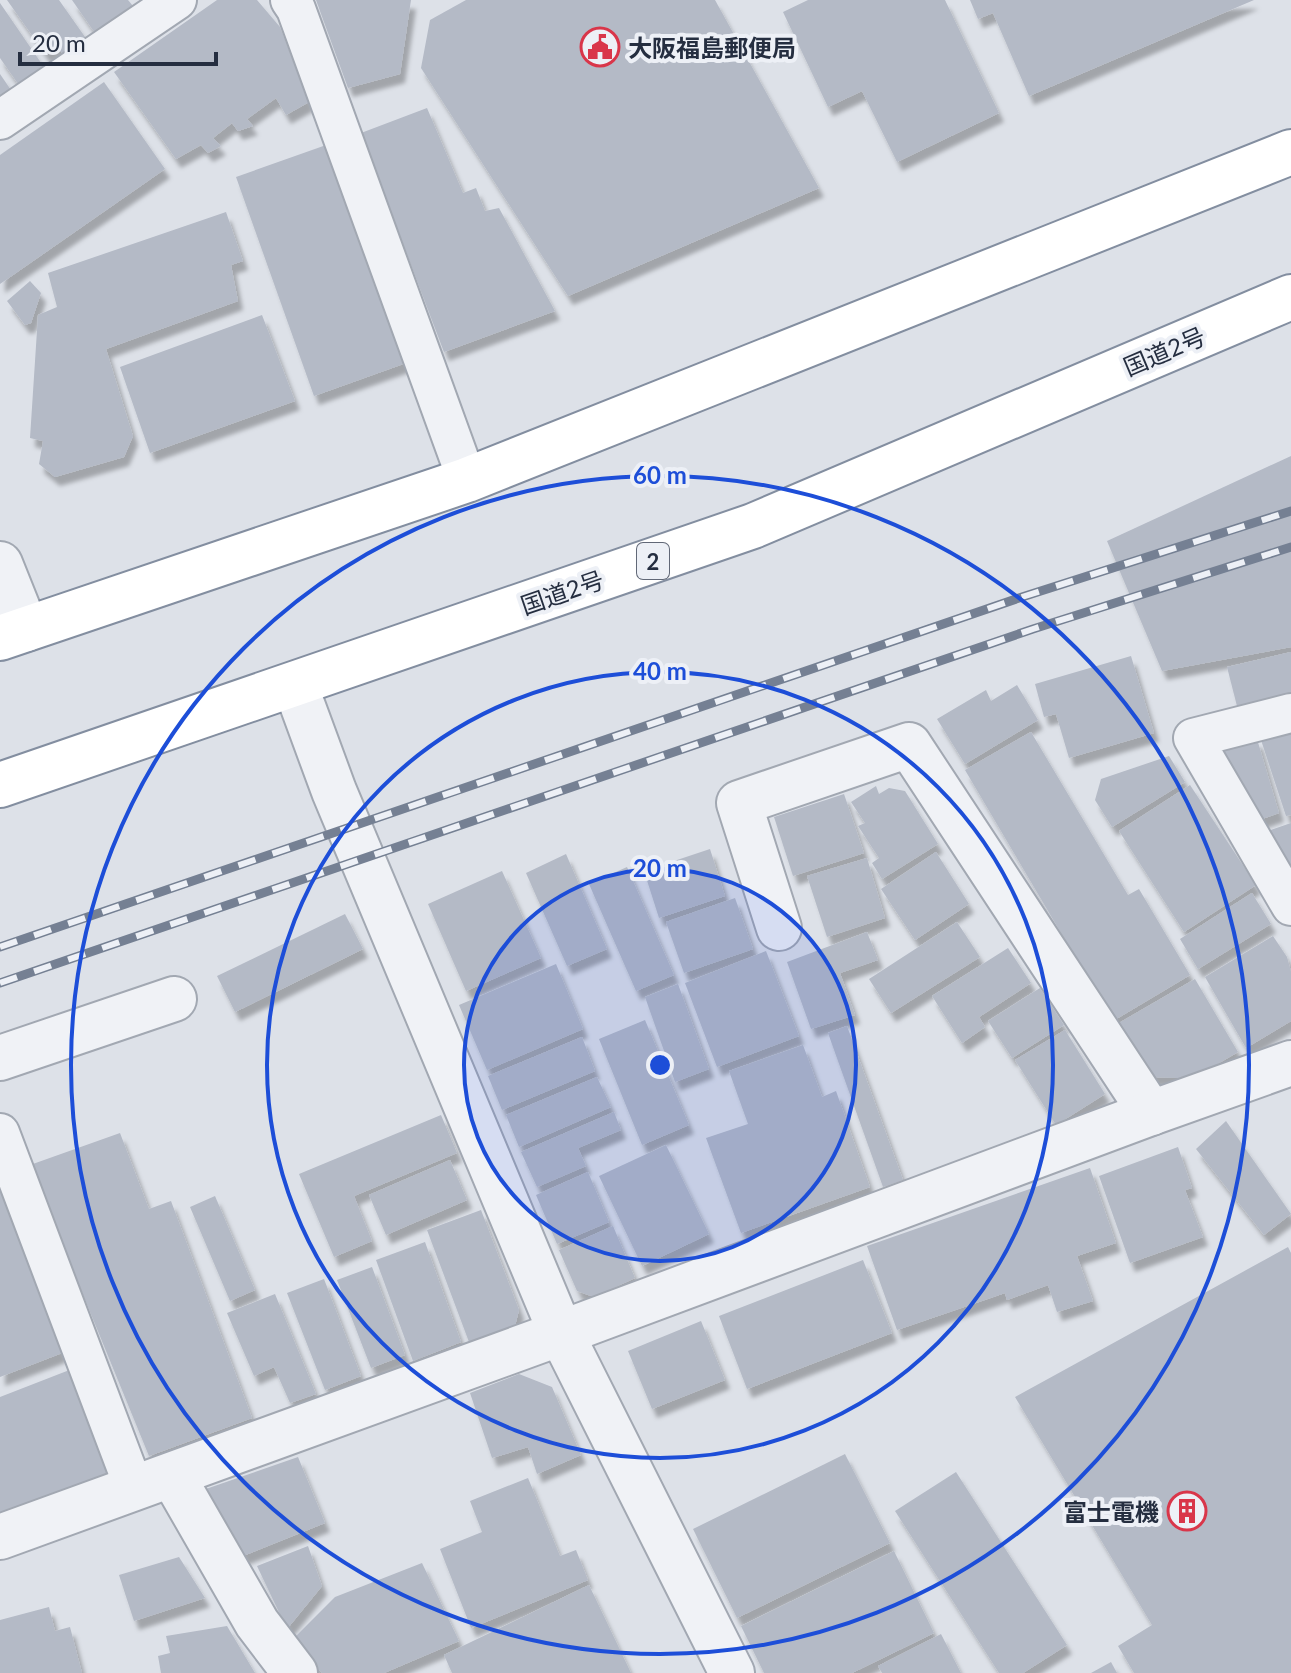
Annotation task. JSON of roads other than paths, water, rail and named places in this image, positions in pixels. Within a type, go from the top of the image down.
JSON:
[{"type":"highway","points":[[13,633],[467,480],[1291,152]]},
{"type":"highway","name":"国道2号","points":[[0,785],[753,526],[1291,297]]},
{"type":"street","points":[[0,564],[13,633]]},
{"type":"street","points":[[295,685],[334,791],[561,1333],[732,1673]]},
{"type":"street","points":[[779,928],[739,803],[909,745],[1151,1113]]},
{"type":"street","points":[[0,1058],[174,999]]},
{"type":"street","points":[[0,1537],[1291,1063]]},
{"type":"street","points":[[153,1482],[295,1673]]},
{"type":"lane","points":[[0,120],[177,0]]},
{"type":"lane","points":[[290,0],[467,480]]},
{"type":"lane","points":[[1291,713],[1193,738],[1291,906]]},
{"type":"lane","points":[[0,1133],[153,1482]]},
{"type":"railway","points":[[0,947],[1022,597],[1291,511]]},
{"type":"railway","points":[[0,983],[1033,629],[1291,547]]},
{"type":"place","name":"大阪福島郵便局","points":[[600,47]]},
{"type":"place","name":"富士電機","points":[[1187,1511]]}]
